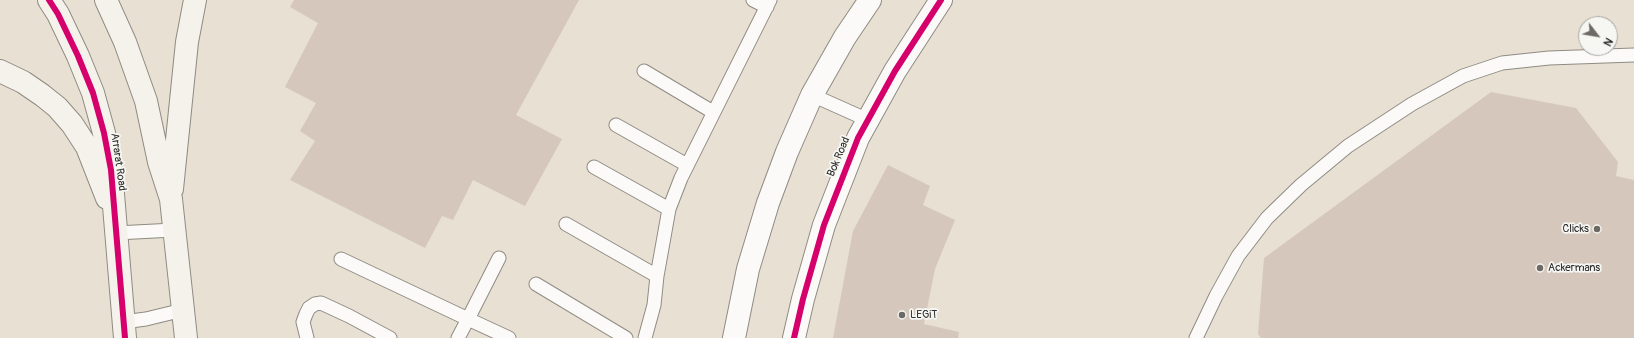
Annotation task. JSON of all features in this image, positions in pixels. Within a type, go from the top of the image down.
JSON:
[{"type":"street","name":"Arrarat Road","points":[[49,0],[78,56],[93,93],[104,133],[111,170],[124,330]]},
{"type":"street","points":[[106,0],[125,42],[146,101],[159,162],[171,199]]},
{"type":"street","points":[[186,338],[171,199],[187,42],[195,0]]},
{"type":"street","points":[[734,338],[748,268],[768,203],[787,152],[812,95],[845,37],[870,0]]},
{"type":"street","name":"Bok Road","points":[[794,338],[824,225],[836,190],[858,138],[895,71],[941,0]]},
{"type":"street","points":[[0,71],[23,82],[42,95],[57,107],[72,124],[87,147],[115,225]]},
{"type":"lane","points":[[645,338],[654,305],[656,276],[669,209],[687,165],[769,4],[753,0]]},
{"type":"lane","points":[[1196,338],[1216,296],[1238,256],[1267,218],[1301,185],[1348,146],[1412,104],[1463,76],[1502,63],[1549,58],[1634,55]]},
{"type":"lane","points":[[644,71],[713,112]]},
{"type":"lane","points":[[812,95],[868,120]]},
{"type":"lane","points":[[616,125],[687,165]]},
{"type":"lane","points":[[594,167],[669,209]]},
{"type":"lane","points":[[566,224],[656,276]]},
{"type":"lane","points":[[115,225],[174,230]]},
{"type":"lane","points":[[458,338],[499,258]]},
{"type":"lane","points":[[341,259],[510,338]]},
{"type":"lane","points":[[536,284],[626,338]]},
{"type":"lane","points":[[307,338],[303,322],[306,314],[309,308],[315,304],[321,303],[390,338]]},
{"type":"lane","points":[[124,330],[152,318],[183,310]]},
{"type":"building","points":[[294,0],[579,0],[516,115],[562,139],[525,206],[473,180],[453,220],[442,216],[425,248],[290,180],[315,141],[300,131],[316,103],[285,87],[318,23],[290,7]]},
{"type":"building","points":[[1491,92],[1576,108],[1618,162],[1616,176],[1634,180],[1634,338],[1261,338],[1258,334],[1264,258]]},
{"type":"building","points":[[888,165],[930,186],[923,205],[955,220],[935,269],[924,324],[959,332],[958,338],[833,338],[853,231]]},
{"type":"cycle path","points":[[49,0],[58,14],[78,56],[93,93],[104,133],[111,170],[125,338]]},
{"type":"cycle path","points":[[794,338],[803,299],[824,225],[858,138],[895,71],[941,0]]},
{"type":"place","name":"Clicks","points":[[1597,229]]},
{"type":"place","name":"Ackermans","points":[[1540,268]]},
{"type":"place","name":"LEGiT","points":[[902,315]]}]
